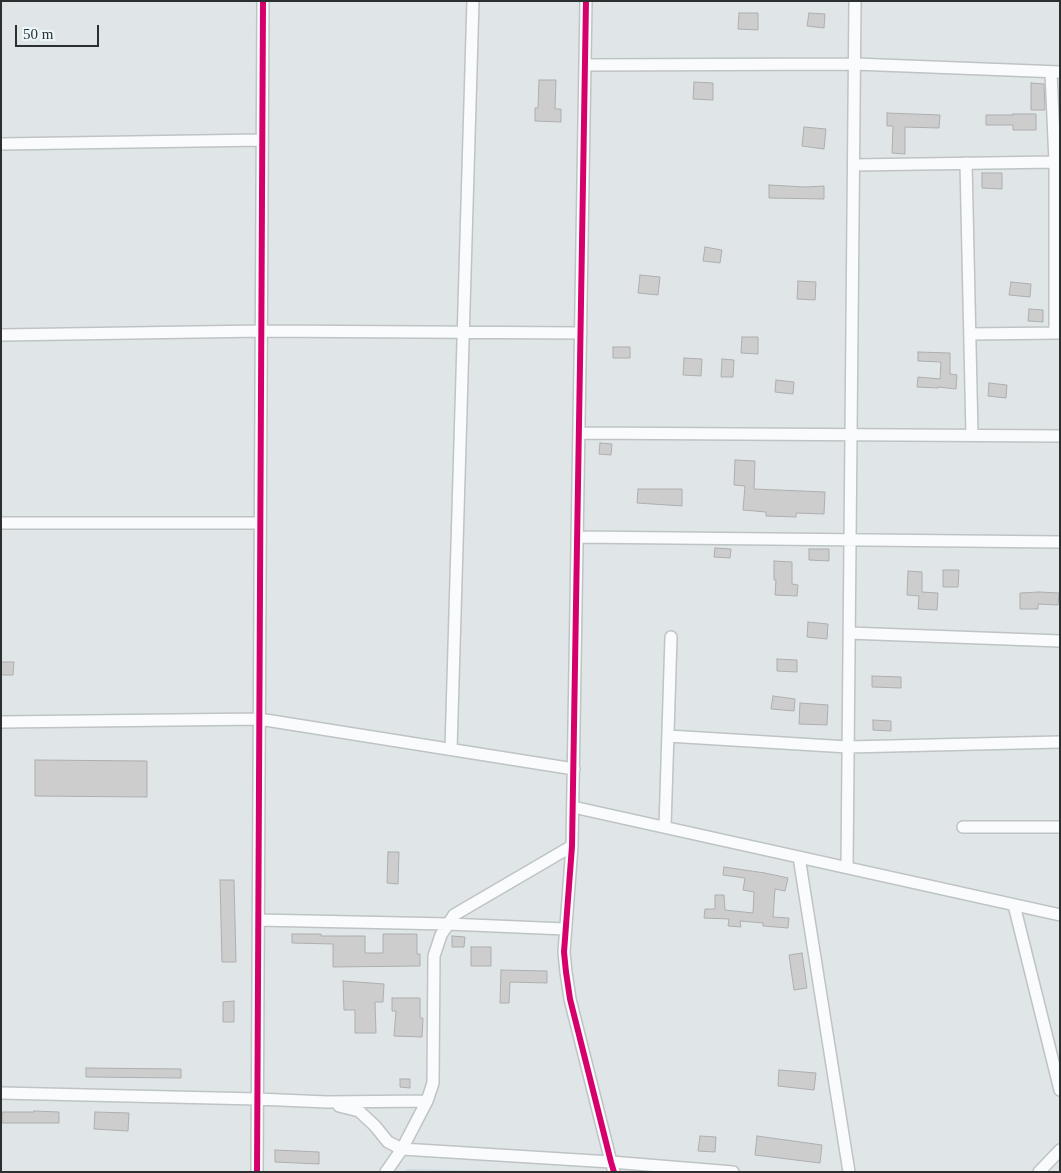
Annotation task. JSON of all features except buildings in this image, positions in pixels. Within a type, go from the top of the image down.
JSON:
[{"type":"street","points":[[257,1172],[263,1]]},
{"type":"street","points":[[450,749],[473,1]]},
{"type":"street","points":[[586,1],[574,768],[572,846],[564,952],[570,999],[612,1167]]},
{"type":"street","points":[[846,867],[855,1]]},
{"type":"street","points":[[585,65],[855,64],[1055,72],[1058,333],[970,334]]},
{"type":"street","points":[[1,144],[262,140]]},
{"type":"street","points":[[854,164],[1055,162]]},
{"type":"street","points":[[966,163],[972,436]]},
{"type":"street","points":[[1,335],[261,330],[581,333]]},
{"type":"street","points":[[579,433],[1060,436]]},
{"type":"street","points":[[1,523],[260,523]]},
{"type":"street","points":[[578,537],[1060,542]]},
{"type":"street","points":[[849,634],[1060,641]]},
{"type":"street","points":[[665,827],[671,637]]},
{"type":"street","points":[[1,722],[259,719],[574,768]]},
{"type":"street","points":[[668,736],[848,747],[1060,742]]},
{"type":"street","points":[[573,806],[1060,915]]},
{"type":"street","points":[[963,827],[1060,827]]},
{"type":"street","points":[[386,1172],[402,1149],[427,1101],[433,1083],[434,956],[441,935],[454,916],[572,846]]},
{"type":"street","points":[[799,857],[849,1172]]},
{"type":"street","points":[[1014,905],[1060,1090]]},
{"type":"street","points":[[258,920],[448,924],[566,929]]},
{"type":"street","points":[[1,1093],[327,1102],[427,1101]]},
{"type":"street","points":[[327,1102],[360,1112],[388,1142],[402,1149],[612,1167],[733,1172]]},
{"type":"street","points":[[1039,1172],[1060,1150]]},
{"type":"shaded area","points":[[406,1169],[560,1172],[406,1172]]},
{"type":"cycle path","points":[[257,1172],[263,1]]},
{"type":"cycle path","points":[[586,1],[572,846],[564,952],[570,999],[614,1172]]}]
